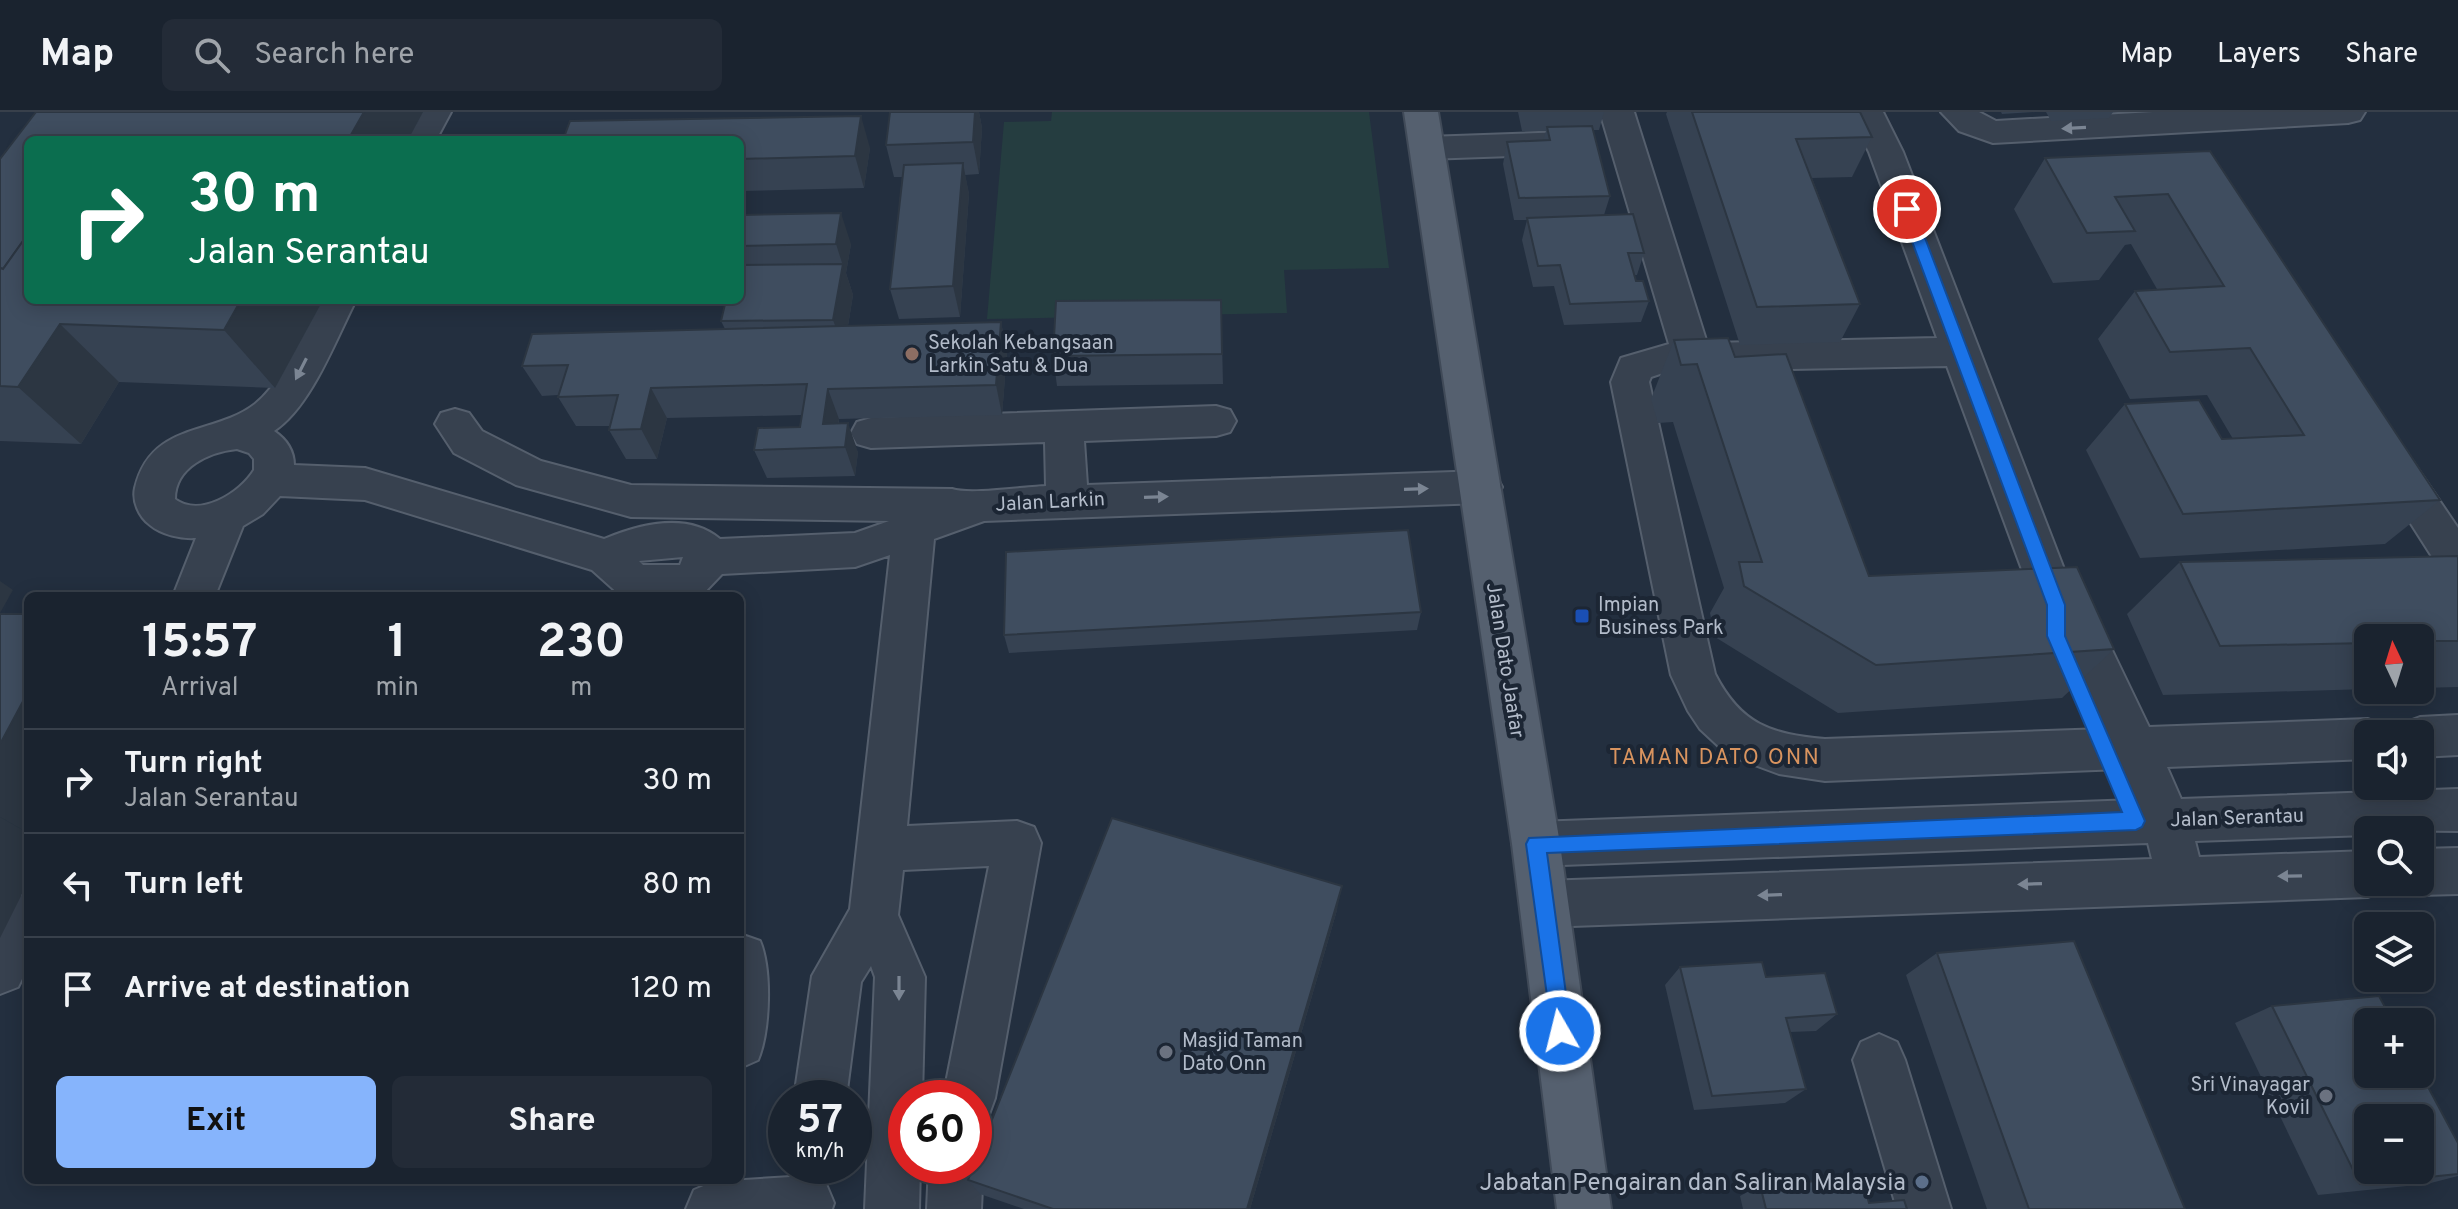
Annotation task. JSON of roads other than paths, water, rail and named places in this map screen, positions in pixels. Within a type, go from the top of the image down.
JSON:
[{"type":"main road","name":"Jalan Dato Jaafar","points":[[1424,130],[1536,844],[1584,1209]]},
{"type":"street","points":[[421,136],[434,112]]},
{"type":"street","points":[[1617,112],[1692,357]]},
{"type":"street","points":[[1866,112],[1886,152],[2056,605],[2056,636],[2120,748],[2180,878]]},
{"type":"street","points":[[1958,112],[1971,123],[1993,132],[2348,112]]},
{"type":"street","points":[[1424,130],[1587,142]]},
{"type":"street","points":[[238,434],[270,414],[290,390],[335,304]]},
{"type":"street","points":[[1961,352],[1692,357],[1660,359],[1635,368],[1630,382],[1693,675],[1706,704],[1730,732],[1751,746],[1785,757],[1825,760],[2354,740]]},
{"type":"street","points":[[871,433],[1216,421]]},
{"type":"street","points":[[455,424],[468,442],[530,474],[631,501],[983,505]]},
{"type":"street","points":[[1064,427],[1067,499]]},
{"type":"street","points":[[2373,432],[2458,562]]},
{"type":"street","points":[[238,434],[266,443],[274,453],[275,466],[271,480],[261,494],[226,516],[189,523],[173,520],[161,513],[154,502],[154,489],[164,469],[184,450],[220,435],[238,434]]},
{"type":"street","name":"Jalan Larkin","points":[[271,480],[365,484],[606,557],[638,543],[692,540],[711,557],[855,550],[983,505],[1067,499],[1482,487]]},
{"type":"street","points":[[196,592],[226,516]]},
{"type":"street","points":[[823,1080],[837,976],[874,915],[914,529]]},
{"type":"street","points":[[2434,736],[2458,735]]},
{"type":"street","name":"Jalan Serantau","points":[[1536,844],[2458,810]]},
{"type":"street","points":[[881,849],[1017,843],[972,1080]]},
{"type":"street","points":[[2434,872],[2458,871]]},
{"type":"street","points":[[1544,904],[2180,878],[2354,874]]},
{"type":"street","points":[[874,915],[900,977],[892,1209]]},
{"type":"street","points":[[0,970],[24,924]]},
{"type":"street","points":[[1879,1060],[1924,1209]]},
{"type":"street","points":[[697,1184],[706,1209]]},
{"type":"street","points":[[954,1209],[955,1184]]},
{"type":"street","points":[[713,1209],[812,1191]]},
{"type":"place","name":"Sekolah Kebangsaan Larkin Satu & Dua","points":[[912,354]]},
{"type":"place","name":"Impian Business Park","points":[[1582,616]]},
{"type":"place","name":"Masjid Taman Dato Onn","points":[[1166,1052]]},
{"type":"place","name":"Sri Vinayagar Kovil","points":[[2326,1096]]},
{"type":"place","name":"Jabatan Pengairan dan Saliran Malaysia","points":[[1922,1182]]},
{"type":"district","name":"TAMAN DATO ONN","points":[[1715,756]]}]
